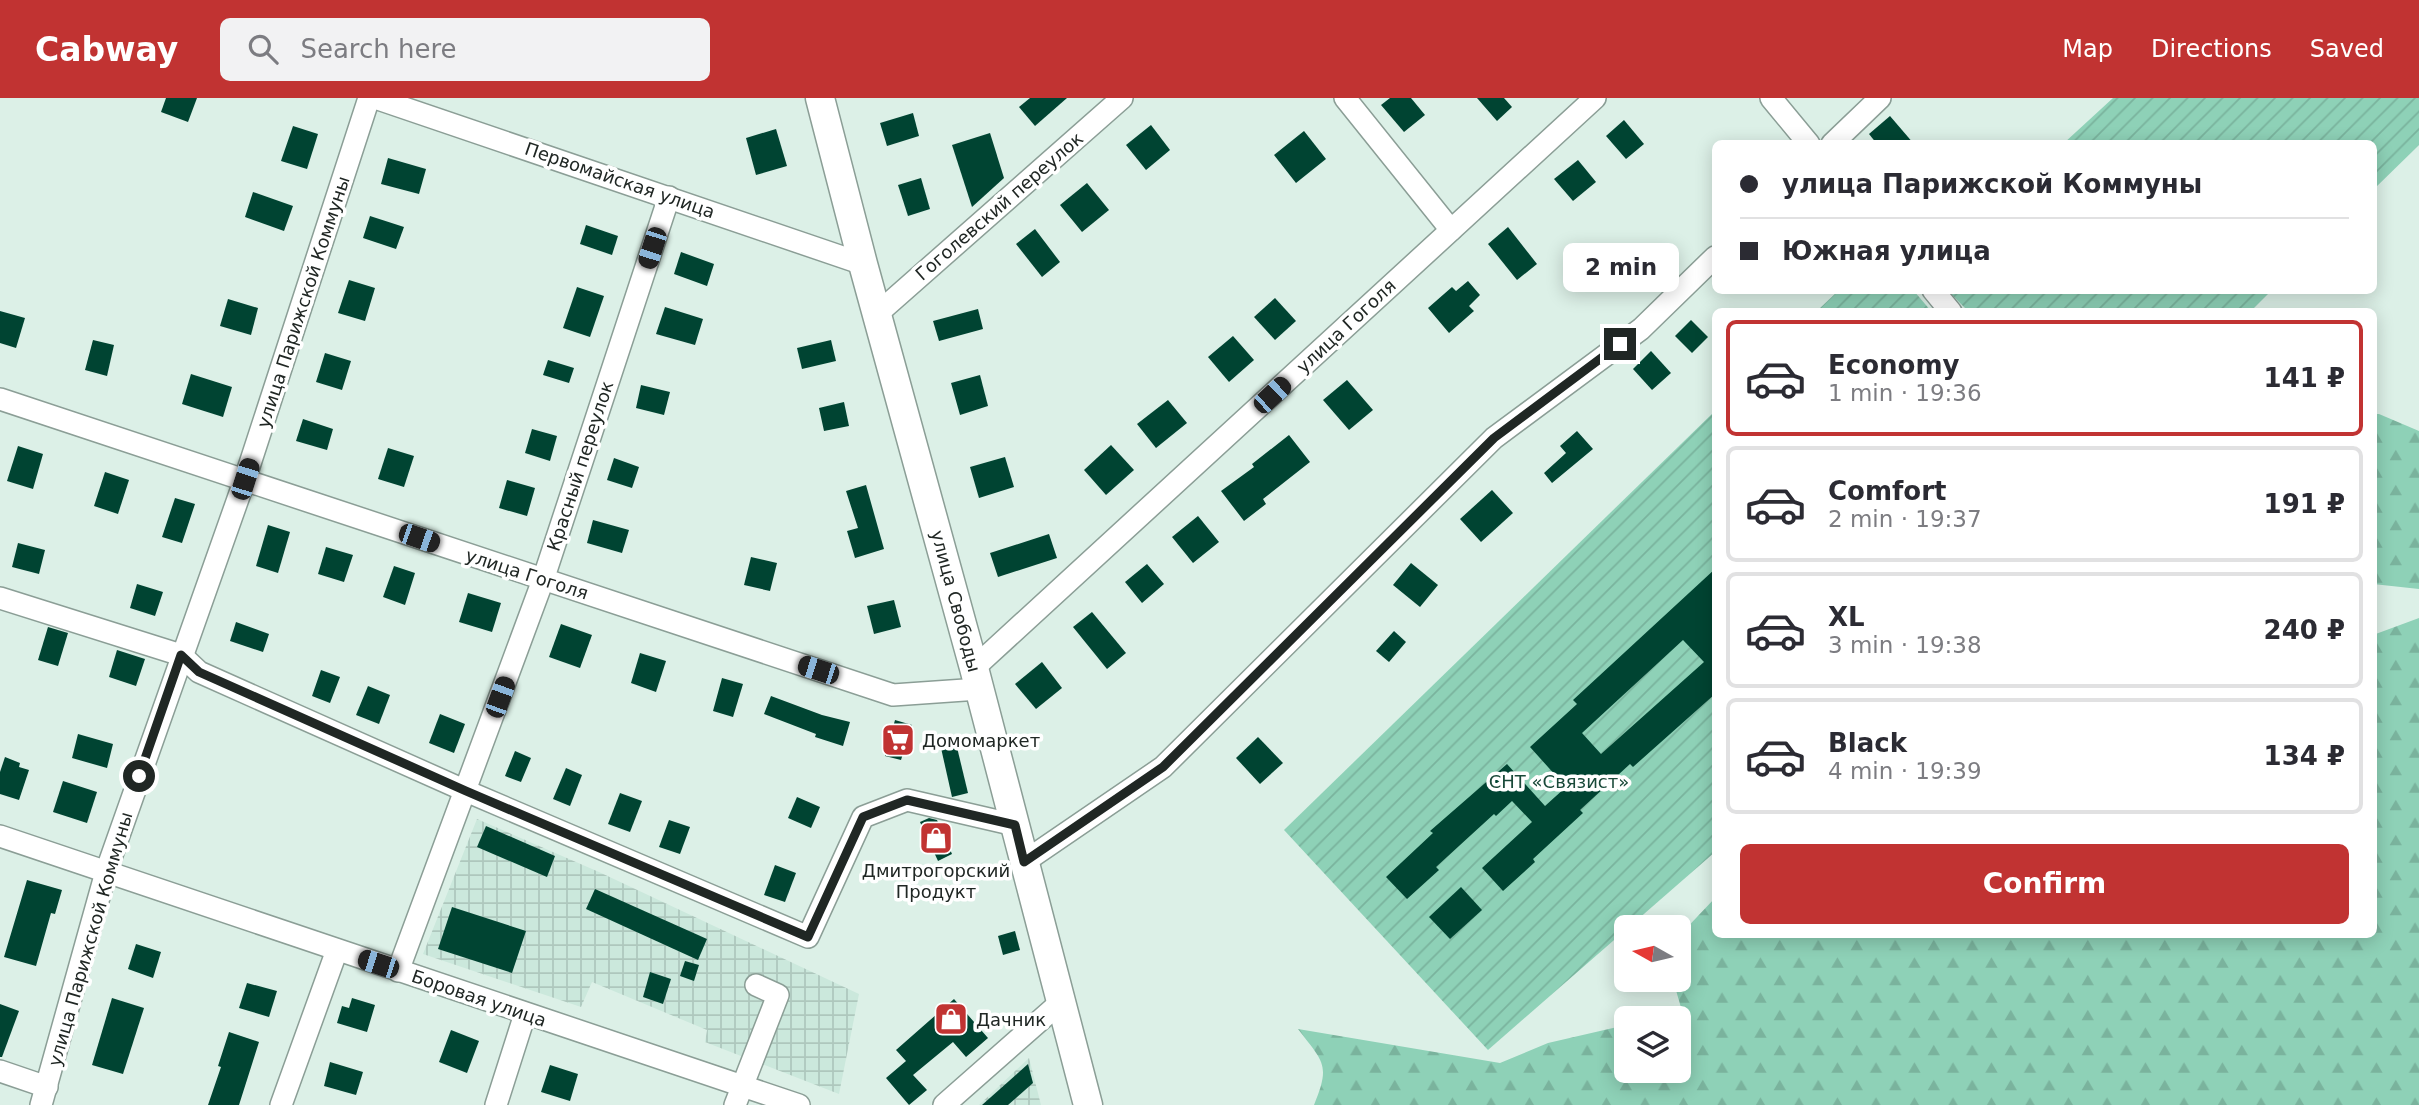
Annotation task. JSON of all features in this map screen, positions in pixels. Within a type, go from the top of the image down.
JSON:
[{"type":"main road","name":"улица Свободы","points":[[820,98],[977,678],[1088,1105]]},
{"type":"street","name":"улица Парижской Коммуны","points":[[44,1096],[106,872],[245,479],[369,98]]},
{"type":"street","name":"Первомайская улица","points":[[375,98],[863,264]]},
{"type":"street","name":"Гоголевский переулок","points":[[877,314],[1122,98]]},
{"type":"street","points":[[1345,98],[1451,230]]},
{"type":"street","name":"улица Гоголя","points":[[0,398],[892,695],[977,678],[1451,230],[1595,98]]},
{"type":"street","points":[[1771,98],[1806,140]]},
{"type":"street","points":[[1836,140],[1880,98]]},
{"type":"street","name":"Красный переулок","points":[[398,971],[543,580],[669,197]]},
{"type":"street","points":[[1024,862],[1163,767],[1494,438],[1641,329],[1712,260]]},
{"type":"street","points":[[1936,294],[1948,308]]},
{"type":"street","points":[[0,598],[181,655],[199,672],[466,791],[808,937],[863,817],[907,800],[1015,825]]},
{"type":"street","name":"Боровая улица","points":[[0,836],[525,1014],[738,1096],[799,1105]]},
{"type":"street","points":[[281,1105],[337,950]]},
{"type":"street","points":[[738,1096],[778,995],[756,985]]},
{"type":"street","points":[[944,1105],[1061,1002]]},
{"type":"street","points":[[496,1105],[525,1014]]},
{"type":"street","points":[[0,1072],[44,1096]]},
{"type":"shaded area","points":[[477,819],[599,872],[859,994],[839,1094],[705,1042],[707,1030],[592,982],[581,1007],[423,954]]},
{"type":"shaded area","points":[[1029,1058],[1041,1105],[979,1105]]},
{"type":"green space","points":[[2113,98],[2419,98],[2419,145],[2377,186],[2377,140],[2067,140]]},
{"type":"green space","points":[[1835,294],[1917,294],[1928,308],[1820,308]]},
{"type":"green space","points":[[1951,294],[2268,294],[2254,308],[1965,308]]},
{"type":"green space","name":"СНТ «Связист»","points":[[1712,414],[1712,855],[1643,915],[1614,915],[1614,940],[1488,1050],[1284,830]]},
{"type":"green space","points":[[2377,414],[2419,431],[2419,589],[2377,584]]},
{"type":"green space","points":[[2419,618],[2419,1105],[1314,1105],[1322,1080],[1322,1064],[1298,1029],[1500,1063],[1548,1043],[1614,1028],[1614,1083],[1691,1083],[1691,1006],[1681,1006],[1676,992],[1691,992],[1691,923],[1712,901],[1712,938],[2377,938],[2377,634]]},
{"type":"building","points":[[166,98],[197,98],[188,122],[161,112]]},
{"type":"building","points":[[1030,98],[1067,98],[1035,126],[1019,107]]},
{"type":"building","points":[[1390,98],[1411,98],[1425,115],[1404,132],[1381,105]]},
{"type":"building","points":[[1477,98],[1504,98],[1512,107],[1497,121]]},
{"type":"building","points":[[913,113],[919,136],[887,146],[880,123]]},
{"type":"building","points":[[1890,116],[1911,140],[1874,140],[1869,134]]},
{"type":"building","points":[[1624,120],[1644,144],[1626,159],[1606,136]]},
{"type":"building","points":[[1151,125],[1170,150],[1146,170],[1126,145]]},
{"type":"building","points":[[293,126],[318,134],[307,169],[281,161]]},
{"type":"building","points":[[776,129],[787,166],[756,175],[746,138]]},
{"type":"building","points":[[1304,131],[1326,159],[1296,183],[1274,155]]},
{"type":"building","points":[[990,133],[1004,178],[972,207],[952,145]]},
{"type":"building","points":[[388,158],[426,169],[419,194],[381,184]]},
{"type":"building","points":[[1578,160],[1596,182],[1573,201],[1554,179]]},
{"type":"building","points":[[921,178],[930,209],[908,216],[898,185]]},
{"type":"building","points":[[1087,183],[1109,210],[1082,232],[1060,205]]},
{"type":"building","points":[[253,192],[293,206],[284,231],[245,217]]},
{"type":"building","points":[[370,216],[404,227],[396,249],[363,238]]},
{"type":"building","points":[[586,225],[618,236],[612,255],[580,244]]},
{"type":"building","points":[[1508,227],[1537,264],[1517,280],[1488,244]]},
{"type":"building","points":[[1035,229],[1060,262],[1042,277],[1016,244]]},
{"type":"building","points":[[681,252],[714,264],[707,286],[674,274]]},
{"type":"building","points":[[349,280],[375,288],[365,321],[338,313]]},
{"type":"building","points":[[1468,281],[1480,295],[1469,306],[1474,311],[1449,333],[1428,308],[1452,287],[1456,291]]},
{"type":"building","points":[[577,287],[604,296],[590,337],[563,328]]},
{"type":"building","points":[[1275,298],[1296,321],[1275,340],[1254,317]]},
{"type":"building","points":[[228,299],[258,308],[251,335],[220,326]]},
{"type":"building","points":[[665,307],[703,319],[695,345],[656,334]]},
{"type":"building","points":[[978,309],[983,329],[939,341],[933,321]]},
{"type":"building","points":[[0,311],[25,318],[16,348],[0,343]]},
{"type":"building","points":[[1691,320],[1708,337],[1692,353],[1675,336]]},
{"type":"building","points":[[1233,336],[1254,360],[1229,382],[1208,357]]},
{"type":"building","points":[[93,340],[114,345],[107,376],[85,370]]},
{"type":"building","points":[[831,340],[836,361],[802,369],[797,348]]},
{"type":"building","points":[[1651,351],[1671,373],[1652,390],[1633,369]]},
{"type":"building","points":[[325,353],[351,361],[342,390],[316,382]]},
{"type":"building","points":[[548,360],[574,368],[569,383],[543,375]]},
{"type":"building","points":[[191,374],[232,387],[223,417],[182,404]]},
{"type":"building","points":[[980,375],[988,406],[960,415],[951,383]]},
{"type":"building","points":[[1347,380],[1373,410],[1349,430],[1323,400]]},
{"type":"building","points":[[641,385],[670,392],[664,415],[636,408]]},
{"type":"building","points":[[1168,400],[1187,423],[1156,448],[1137,424]]},
{"type":"building","points":[[844,402],[849,426],[824,431],[819,408]]},
{"type":"building","points":[[303,419],[333,429],[327,450],[296,441]]},
{"type":"building","points":[[532,429],[557,436],[550,461],[525,453]]},
{"type":"building","points":[[1577,431],[1593,449],[1552,483],[1544,473],[1566,453],[1560,446]]},
{"type":"building","points":[[1289,435],[1310,462],[1263,499],[1266,504],[1244,521],[1221,491],[1254,467],[1252,464]]},
{"type":"building","points":[[1111,445],[1134,470],[1106,495],[1084,470]]},
{"type":"building","points":[[18,446],[43,454],[33,489],[7,481]]},
{"type":"building","points":[[388,448],[414,456],[404,487],[378,479]]},
{"type":"building","points":[[1005,457],[1014,487],[979,498],[970,467]]},
{"type":"building","points":[[614,458],[639,467],[632,488],[607,480]]},
{"type":"building","points":[[105,472],[129,480],[118,514],[94,506]]},
{"type":"building","points":[[507,480],[535,488],[527,516],[499,508]]},
{"type":"building","points":[[866,485],[884,549],[855,558],[847,531],[858,528],[846,491]]},
{"type":"building","points":[[1492,490],[1513,513],[1481,542],[1460,519]]},
{"type":"building","points":[[175,498],[195,504],[182,543],[162,537]]},
{"type":"building","points":[[1198,516],[1219,542],[1193,563],[1172,537]]},
{"type":"building","points":[[593,520],[629,530],[622,553],[587,543]]},
{"type":"building","points":[[268,525],[290,532],[278,573],[256,566]]},
{"type":"building","points":[[1049,534],[1057,558],[998,577],[990,553]]},
{"type":"building","points":[[18,543],[45,550],[39,574],[12,567]]},
{"type":"building","points":[[326,547],[353,555],[344,582],[318,574]]},
{"type":"building","points":[[751,557],[777,563],[770,591],[744,585]]},
{"type":"building","points":[[1411,563],[1438,585],[1420,607],[1393,585]]},
{"type":"building","points":[[1147,564],[1164,584],[1142,603],[1125,582]]},
{"type":"building","points":[[394,566],[415,573],[405,605],[383,597]]},
{"type":"building","points":[[1712,572],[1712,697],[1633,767],[1630,764],[1580,810],[1583,813],[1503,891],[1482,868],[1532,822],[1512,801],[1436,867],[1439,870],[1407,899],[1386,877],[1433,833],[1430,831],[1507,764],[1545,806],[1566,787],[1530,747],[1577,704],[1573,700]],"holes":[[[1683,640],[1704,662],[1601,754],[1582,733]]]},
{"type":"building","points":[[137,584],[163,592],[155,616],[130,608]]},
{"type":"building","points":[[468,593],[501,603],[492,632],[459,622]]},
{"type":"building","points":[[894,600],[901,627],[874,634],[867,606]]},
{"type":"building","points":[[1092,612],[1126,653],[1107,669],[1073,627]]},
{"type":"building","points":[[236,622],[269,634],[263,652],[230,641]]},
{"type":"building","points":[[561,624],[592,635],[580,668],[549,657]]},
{"type":"building","points":[[48,627],[68,633],[58,666],[38,660]]},
{"type":"building","points":[[1394,631],[1406,642],[1389,662],[1376,651]]},
{"type":"building","points":[[117,650],[145,659],[136,686],[109,677]]},
{"type":"building","points":[[640,653],[666,661],[656,692],[631,683]]},
{"type":"building","points":[[1042,662],[1062,688],[1036,709],[1015,684]]},
{"type":"building","points":[[321,670],[340,677],[330,703],[312,696]]},
{"type":"building","points":[[722,678],[743,684],[733,717],[713,711]]},
{"type":"building","points":[[368,686],[390,695],[379,724],[356,715]]},
{"type":"building","points":[[771,696],[822,715],[850,722],[843,746],[815,737],[816,734],[764,714]]},
{"type":"building","points":[[440,714],[465,724],[454,753],[429,743]]},
{"type":"building","name":"Домомаркет","points":[[895,720],[912,725],[901,760],[885,756]]},
{"type":"building","points":[[78,734],[113,744],[107,768],[72,758]]},
{"type":"building","points":[[954,735],[968,793],[952,797],[939,739]]},
{"type":"building","points":[[1258,737],[1283,763],[1260,784],[1236,758]]},
{"type":"building","points":[[515,751],[531,758],[521,782],[505,776]]},
{"type":"building","points":[[5,757],[20,763],[19,767],[29,770],[19,800],[0,794],[0,772]]},
{"type":"building","points":[[566,768],[582,775],[570,806],[553,799]]},
{"type":"building","points":[[63,781],[97,792],[87,823],[53,812]]},
{"type":"building","points":[[620,793],[642,801],[630,832],[608,824]]},
{"type":"building","points":[[797,797],[820,807],[811,828],[788,818]]},
{"type":"building","name":"Дмитрогорский Продукт","points":[[929,818],[937,820],[952,854],[938,861],[920,822]]},
{"type":"building","points":[[669,820],[690,827],[680,854],[659,847]]},
{"type":"building","points":[[486,826],[555,856],[547,877],[477,847]]},
{"type":"building","points":[[775,865],[796,873],[785,902],[764,895]]},
{"type":"building","points":[[27,880],[62,890],[55,914],[51,913],[36,966],[4,957]]},
{"type":"building","points":[[1461,887],[1482,910],[1450,939],[1429,917]]},
{"type":"building","points":[[595,889],[707,939],[698,960],[586,909]]},
{"type":"building","points":[[452,907],[526,931],[512,973],[438,949]]},
{"type":"building","points":[[1015,931],[1020,950],[1003,955],[998,936]]},
{"type":"building","points":[[136,944],[161,952],[153,978],[128,969]]},
{"type":"building","points":[[685,961],[699,965],[694,981],[680,976]]},
{"type":"building","points":[[650,972],[671,979],[663,1004],[643,997]]},
{"type":"building","points":[[247,983],[277,991],[269,1017],[239,1008]]},
{"type":"building","points":[[112,998],[144,1008],[123,1074],[92,1065]]},
{"type":"building","points":[[352,998],[375,1005],[367,1032],[337,1023],[342,1006],[349,1008]]},
{"type":"building","name":"Дачник","points":[[954,999],[988,1038],[966,1057],[953,1042],[913,1075],[927,1090],[909,1105],[886,1078],[906,1061],[896,1050]]},
{"type":"building","points":[[0,1004],[19,1011],[2,1057],[0,1057]]},
{"type":"building","points":[[451,1030],[479,1041],[467,1073],[439,1062]]},
{"type":"building","points":[[229,1032],[259,1042],[239,1105],[208,1105],[221,1067],[218,1066]]},
{"type":"building","points":[[330,1062],[363,1072],[356,1095],[324,1086]]},
{"type":"building","points":[[1028,1064],[1033,1083],[1008,1105],[982,1105]]},
{"type":"building","points":[[550,1065],[578,1074],[570,1101],[541,1092]]},
{"type":"place","name":"Домомаркет","points":[[898,740]]},
{"type":"place","name":"Дмитрогорский Продукт","points":[[936,838]]},
{"type":"place","name":"Дачник","points":[[951,1019]]},
{"type":"route","points":[[139,776],[181,655],[199,672],[466,791],[808,937],[863,817],[907,800],[1015,825],[1024,862],[1163,767],[1494,438],[1620,344]]}]
